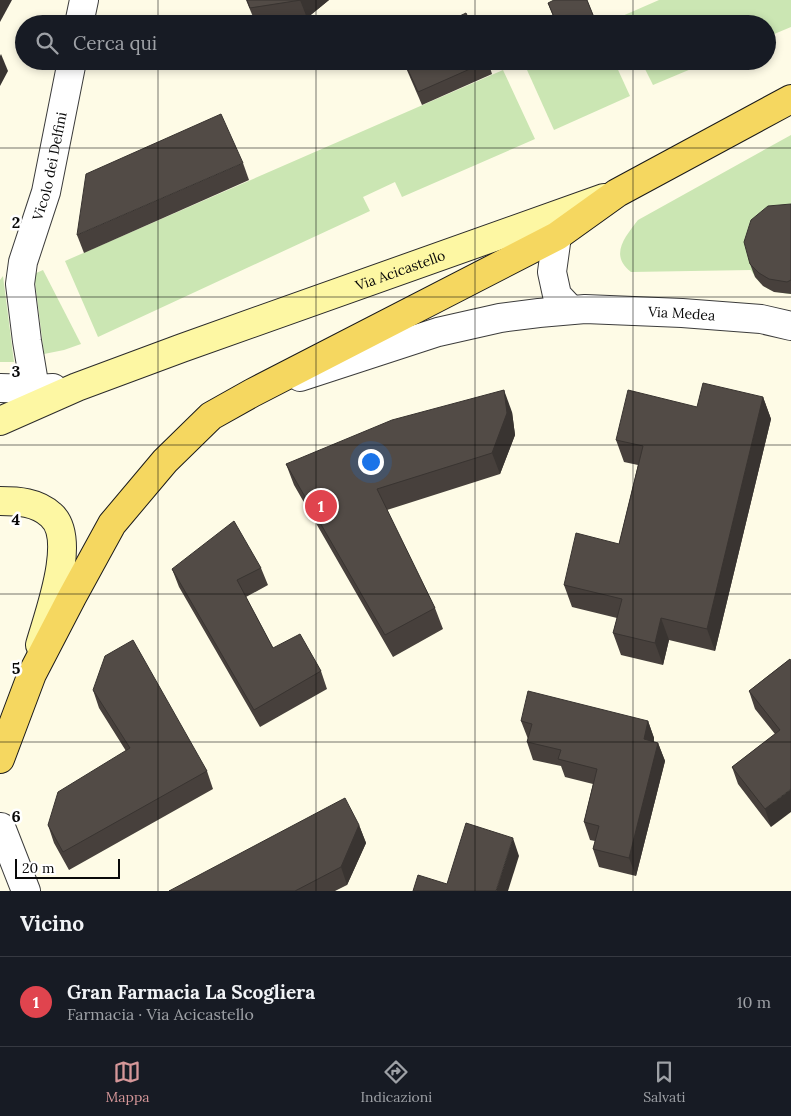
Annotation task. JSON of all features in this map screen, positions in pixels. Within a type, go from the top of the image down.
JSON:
[{"type":"main road","name":"Via Acicastello","points":[[0,421],[77,387],[182,348],[617,193],[791,99]]},
{"type":"main road","points":[[32,674],[112,524],[165,461],[211,416],[557,236],[617,193]]},
{"type":"main road","points":[[0,759],[32,674],[59,577],[63,544],[60,528],[52,515],[38,506],[25,502],[5,501]]},
{"type":"street","points":[[81,15],[84,0]]},
{"type":"street","name":"Vicolo dei Delfini","points":[[35,389],[20,284],[23,262],[46,192],[70,70]]},
{"type":"street","points":[[557,236],[552,272],[557,295],[571,310]]},
{"type":"street","name":"Via Medea","points":[[252,393],[438,332],[500,318],[571,310],[594,310],[682,313],[761,319],[791,326]]},
{"type":"street","points":[[0,388],[77,387]]},
{"type":"street","points":[[0,826],[26,891]]},
{"type":"green space","points":[[659,0],[791,0],[791,27],[776,33],[776,15],[625,15]]},
{"type":"green space","points":[[503,70],[535,139],[402,197],[395,182],[363,197],[370,211],[98,337],[65,261]]},
{"type":"green space","points":[[527,70],[618,70],[630,96],[554,130]]},
{"type":"green space","points":[[646,70],[689,70],[653,85]]},
{"type":"green space","points":[[791,135],[791,294],[772,291],[767,288],[751,270],[631,272],[624,266],[620,253],[621,246],[638,220]]},
{"type":"green space","points":[[43,270],[81,344],[44,354],[34,274]]},
{"type":"green space","points":[[3,276],[14,362],[0,362],[0,280]]},
{"type":"building","points":[[247,0],[301,0],[250,8]]},
{"type":"building","points":[[554,0],[587,0],[593,15],[553,15],[548,3]]},
{"type":"building","points":[[408,70],[468,70],[418,92]]},
{"type":"building","points":[[221,114],[243,163],[77,235],[86,174]]},
{"type":"building","points":[[791,204],[791,280],[787,282],[769,279],[750,264],[744,242],[751,220],[768,206]]},
{"type":"building","points":[[703,383],[763,397],[707,629],[661,618],[655,643],[613,633],[622,599],[564,585],[576,533],[619,544],[643,446],[616,440],[628,390],[697,407]]},
{"type":"building","points":[[504,390],[507,413],[492,453],[377,489],[435,608],[385,635],[286,464],[392,420]]},
{"type":"building","points":[[234,521],[261,568],[237,580],[273,648],[300,634],[321,671],[254,710],[172,569]]},
{"type":"building","points":[[133,640],[207,771],[63,852],[48,825],[58,792],[130,748],[93,690],[105,656]]},
{"type":"building","points":[[790,659],[791,789],[765,809],[732,767],[780,730],[749,691]]},
{"type":"building","points":[[528,691],[648,721],[644,739],[658,743],[629,858],[593,849],[599,826],[584,822],[597,769],[558,759],[561,750],[527,742],[532,724],[521,721]]},
{"type":"building","points":[[345,798],[359,825],[341,867],[295,891],[169,891]]},
{"type":"building","points":[[466,823],[513,838],[496,891],[413,891],[418,875],[447,884]]},
{"type":"place","name":"Gran Farmacia La Scogliera","points":[[321,506]]}]
